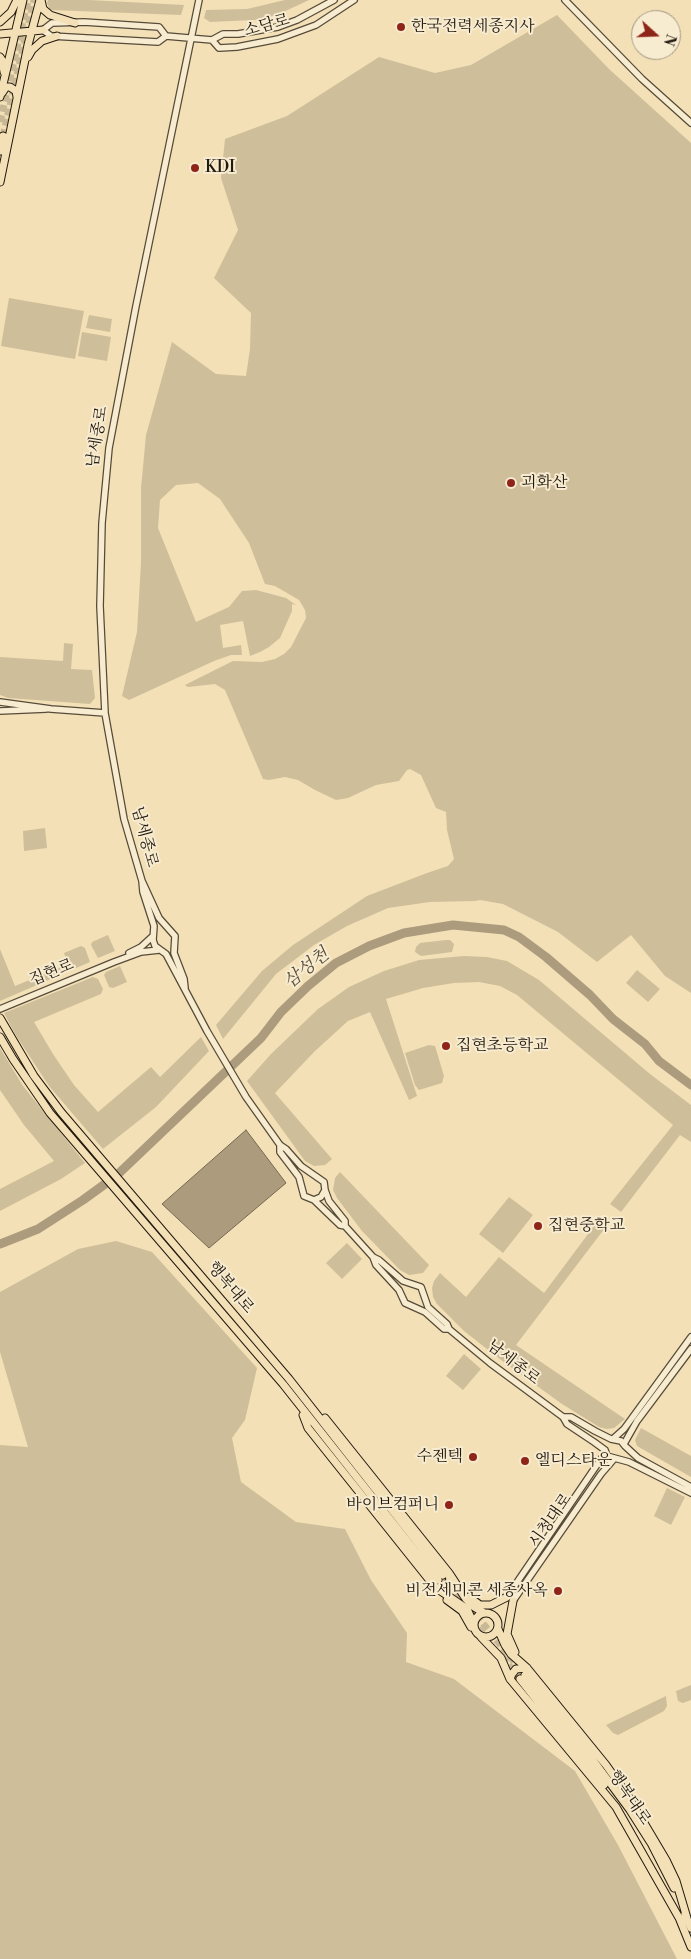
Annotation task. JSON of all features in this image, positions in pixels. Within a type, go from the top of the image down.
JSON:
[{"type":"highway","points":[[0,22],[12,12],[17,0]]},
{"type":"highway","points":[[0,96],[23,0]]},
{"type":"highway","points":[[40,0],[43,9],[50,15],[75,23]]},
{"type":"highway","points":[[0,182],[40,0]]},
{"type":"highway","name":"소담로","points":[[0,34],[43,30]]},
{"type":"highway","points":[[25,64],[32,50],[42,41],[57,36]]},
{"type":"highway","points":[[0,57],[4,68],[0,96]]},
{"type":"highway","points":[[0,96],[4,89],[10,87],[16,91],[17,100]]},
{"type":"highway","points":[[0,151],[3,136]]},
{"type":"highway","name":"행복대로","points":[[0,1018],[34,1076],[61,1112],[95,1149],[306,1401],[441,1579]]},
{"type":"highway","name":"행복대로","points":[[0,1038],[12,1059],[50,1113],[283,1384],[300,1408],[441,1579]]},
{"type":"highway","points":[[441,1579],[480,1605],[491,1605],[510,1599]]},
{"type":"highway","points":[[441,1579],[474,1607],[495,1617],[511,1654],[524,1674]]},
{"type":"highway","points":[[441,1579],[468,1609],[477,1631],[502,1658],[510,1680],[616,1807],[684,1920]]},
{"type":"highway","points":[[477,1631],[477,1617],[494,1610],[510,1599]]},
{"type":"highway","points":[[477,1631],[493,1636],[510,1599]]},
{"type":"highway","points":[[510,1599],[507,1634],[524,1674]]},
{"type":"highway","points":[[510,1680],[516,1669],[524,1674]]},
{"type":"highway","name":"행복대로","points":[[524,1674],[590,1756],[630,1810],[651,1843],[684,1920],[691,1947]]},
{"type":"highway","name":"행복대로","points":[[684,1920],[691,1928]]},
{"type":"street","name":"남세종로","points":[[168,929],[159,918],[142,882],[124,819],[105,713],[101,642],[100,569],[109,448],[134,315],[199,0]]},
{"type":"street","name":"소담로","points":[[166,36],[159,27],[52,23],[43,30],[51,36],[158,42],[166,36],[212,40],[223,34],[244,33],[278,27],[297,20],[334,0]]},
{"type":"street","name":"소담로","points":[[212,40],[219,48],[238,48],[278,39],[316,25],[354,0]]},
{"type":"street","points":[[565,0],[642,79],[691,123]]},
{"type":"street","points":[[0,702],[51,709],[105,713]]},
{"type":"street","points":[[0,711],[51,709]]},
{"type":"street","name":"남세종로","points":[[142,882],[143,892],[152,918],[154,934]]},
{"type":"street","points":[[185,988],[184,979],[174,953],[175,936],[168,929],[161,929],[154,934],[154,943],[166,954],[216,1047],[246,1097],[280,1145],[286,1149],[300,1166],[324,1182],[329,1201],[345,1221],[345,1226]]},
{"type":"street","name":"집현로","points":[[114,962],[141,947],[154,934]]},
{"type":"street","points":[[161,950],[169,949],[174,944]]},
{"type":"street","name":"집현로","points":[[3,1008],[141,952],[161,950]]},
{"type":"street","points":[[280,1145],[280,1152],[296,1170],[304,1196],[314,1200],[340,1225],[345,1226],[373,1257],[403,1281],[416,1284],[421,1288],[424,1297],[420,1304],[414,1306],[405,1303],[393,1282],[376,1265],[373,1257]]},
{"type":"street","points":[[302,1185],[306,1178],[314,1176]]},
{"type":"street","points":[[314,1200],[321,1197],[325,1190]]},
{"type":"street","points":[[402,1296],[403,1290],[411,1284]]},
{"type":"street","name":"남세종로","points":[[424,1297],[428,1307],[447,1324],[449,1330]]},
{"type":"street","name":"남세종로","points":[[414,1306],[425,1312],[444,1329],[449,1330],[490,1363],[563,1416],[567,1424],[605,1451]]},
{"type":"street","points":[[691,1337],[624,1429],[606,1443],[605,1451],[691,1493]]},
{"type":"street","points":[[616,1458],[624,1454],[624,1445],[637,1421],[691,1348]]},
{"type":"street","name":"남세종로","points":[[563,1416],[571,1417],[595,1432],[612,1438]]},
{"type":"street","points":[[612,1438],[621,1440],[638,1458],[691,1487]]},
{"type":"street","name":"시청대로","points":[[510,1599],[605,1451]]},
{"type":"street","name":"시청대로","points":[[510,1599],[601,1474],[616,1458]]},
{"type":"shaded area","points":[[48,0],[89,0],[184,5],[181,15],[50,10],[47,3]]},
{"type":"shaded area","points":[[285,0],[309,0],[277,15],[254,20],[210,22],[204,18],[206,10],[247,9]]},
{"type":"shaded area","points":[[557,15],[609,69],[691,143],[691,993],[665,976],[631,935],[597,962],[558,932],[503,904],[480,900],[430,902],[388,908],[347,926],[314,945],[276,974],[223,1039],[216,1025],[262,971],[293,945],[367,896],[448,866],[454,859],[447,830],[446,812],[436,808],[421,775],[410,769],[407,770],[399,781],[376,785],[348,798],[336,800],[298,780],[285,777],[269,780],[263,779],[225,690],[215,684],[188,687],[185,685],[233,661],[262,662],[275,659],[291,647],[306,618],[305,610],[299,600],[275,586],[265,584],[249,543],[220,499],[198,483],[176,485],[160,500],[158,528],[196,622],[229,607],[242,591],[256,590],[286,598],[296,605],[292,604],[292,611],[280,638],[260,652],[250,656],[243,621],[220,625],[223,648],[241,645],[242,655],[231,655],[214,661],[129,700],[122,696],[137,632],[141,563],[141,488],[146,435],[172,342],[216,374],[246,376],[250,349],[251,313],[214,278],[238,230],[221,178],[225,139],[287,116],[379,57],[435,73],[471,65]]},
{"type":"shaded area","points":[[9,298],[84,311],[75,359],[1,346]]},
{"type":"shaded area","points":[[89,315],[112,319],[110,332],[86,328]]},
{"type":"shaded area","points":[[82,332],[111,337],[107,361],[78,356]]},
{"type":"shaded area","points":[[64,643],[73,644],[71,669],[92,670],[95,698],[90,704],[8,698],[0,695],[0,657],[63,661]]},
{"type":"shaded area","points":[[45,828],[47,848],[24,851],[23,831]]},
{"type":"shaded area","points":[[108,935],[115,951],[98,958],[91,945],[92,942]]},
{"type":"shaded area","points":[[450,940],[454,944],[452,952],[421,956],[415,952],[416,947],[420,943]]},
{"type":"shaded area","points":[[81,946],[85,948],[90,962],[0,1001],[0,949],[15,986],[68,964],[64,953]]},
{"type":"shaded area","points":[[464,956],[487,957],[507,961],[539,980],[650,1074],[691,1105],[691,1142],[680,1135],[621,1212],[610,1204],[673,1125],[517,995],[500,986],[479,982],[454,983],[423,988],[386,999],[417,1096],[409,1100],[370,1012],[348,1021],[315,1051],[275,1093],[332,1159],[325,1165],[314,1166],[305,1161],[247,1081],[271,1054],[318,1009],[349,987],[384,971],[419,960]]},
{"type":"shaded area","points":[[120,966],[127,982],[113,988],[109,987],[104,975],[106,972]]},
{"type":"shaded area","points":[[637,970],[660,989],[648,1002],[626,983]]},
{"type":"shaded area","points":[[93,977],[98,979],[103,989],[101,994],[34,1022],[74,1085],[98,1112],[151,1067],[160,1077],[201,1037],[209,1051],[156,1107],[103,1149],[49,1086],[15,1034],[4,1013]]},
{"type":"shaded area","points":[[429,1045],[435,1046],[444,1076],[442,1083],[419,1090],[415,1085],[405,1053]]},
{"type":"shaded area","points":[[0,1048],[23,1086],[85,1163],[61,1179],[0,1211],[0,1189],[54,1161],[24,1125],[0,1090]]},
{"type":"shaded area","points":[[246,1130],[286,1183],[209,1248],[162,1204]]},
{"type":"shaded area","points":[[340,1172],[429,1265],[423,1273],[409,1275],[400,1270],[362,1231],[333,1190],[335,1178]]},
{"type":"shaded area","points":[[509,1197],[533,1215],[503,1253],[479,1234]]},
{"type":"shaded area","points":[[600,1218],[608,1224],[516,1345],[625,1419],[614,1428],[607,1429],[599,1427],[562,1404],[464,1331],[437,1304],[433,1297],[432,1288],[434,1281],[440,1273],[466,1297],[499,1257],[544,1293]]},
{"type":"shaded area","points":[[116,1241],[152,1252],[257,1368],[245,1420],[232,1438],[241,1482],[296,1522],[345,1529],[371,1580],[407,1633],[406,1662],[454,1679],[575,1771],[618,1845],[677,1959],[0,1959],[0,1445],[28,1447],[0,1352],[0,1292],[78,1249]]},
{"type":"shaded area","points":[[347,1243],[362,1259],[342,1279],[326,1263]]},
{"type":"shaded area","points":[[464,1354],[481,1369],[463,1390],[446,1376]]},
{"type":"shaded area","points":[[641,1428],[691,1456],[691,1477],[637,1446],[635,1440]]},
{"type":"shaded area","points":[[667,1488],[685,1497],[671,1525],[654,1516]]},
{"type":"shaded area","points":[[691,1685],[691,1700],[683,1703],[678,1701],[676,1691]]},
{"type":"shaded area","points":[[666,1696],[667,1706],[664,1711],[618,1735],[613,1733],[606,1725]]},
{"type":"waterway","name":"삼성천","points":[[0,1244],[38,1229],[116,1176],[261,1038],[281,1012],[336,963],[369,946],[404,933],[453,925],[504,930],[519,937],[546,957],[590,995],[613,1019],[645,1044],[659,1061],[691,1085]]},
{"type":"tunnel","points":[[0,122],[28,0]]},
{"type":"tunnel","points":[[3,136],[34,0]]},
{"type":"tunnel","points":[[443,1575],[522,1671]]},
{"type":"tunnel","points":[[471,1621],[487,1639]]},
{"type":"tunnel","points":[[502,1657],[520,1679]]},
{"type":"place","name":"한국전력세종지사","points":[[401,27]]},
{"type":"place","name":"KDI","points":[[195,168]]},
{"type":"place","name":"괴화산","points":[[511,483]]},
{"type":"place","name":"집현초등학교","points":[[446,1046]]},
{"type":"place","name":"집현중학교","points":[[538,1226]]},
{"type":"place","name":"수젠텍","points":[[473,1457]]},
{"type":"place","name":"엘디스타운","points":[[525,1461]]},
{"type":"place","name":"바이브컴퍼니","points":[[449,1505]]},
{"type":"place","name":"비전세미콘 세종사옥","points":[[558,1591]]}]
